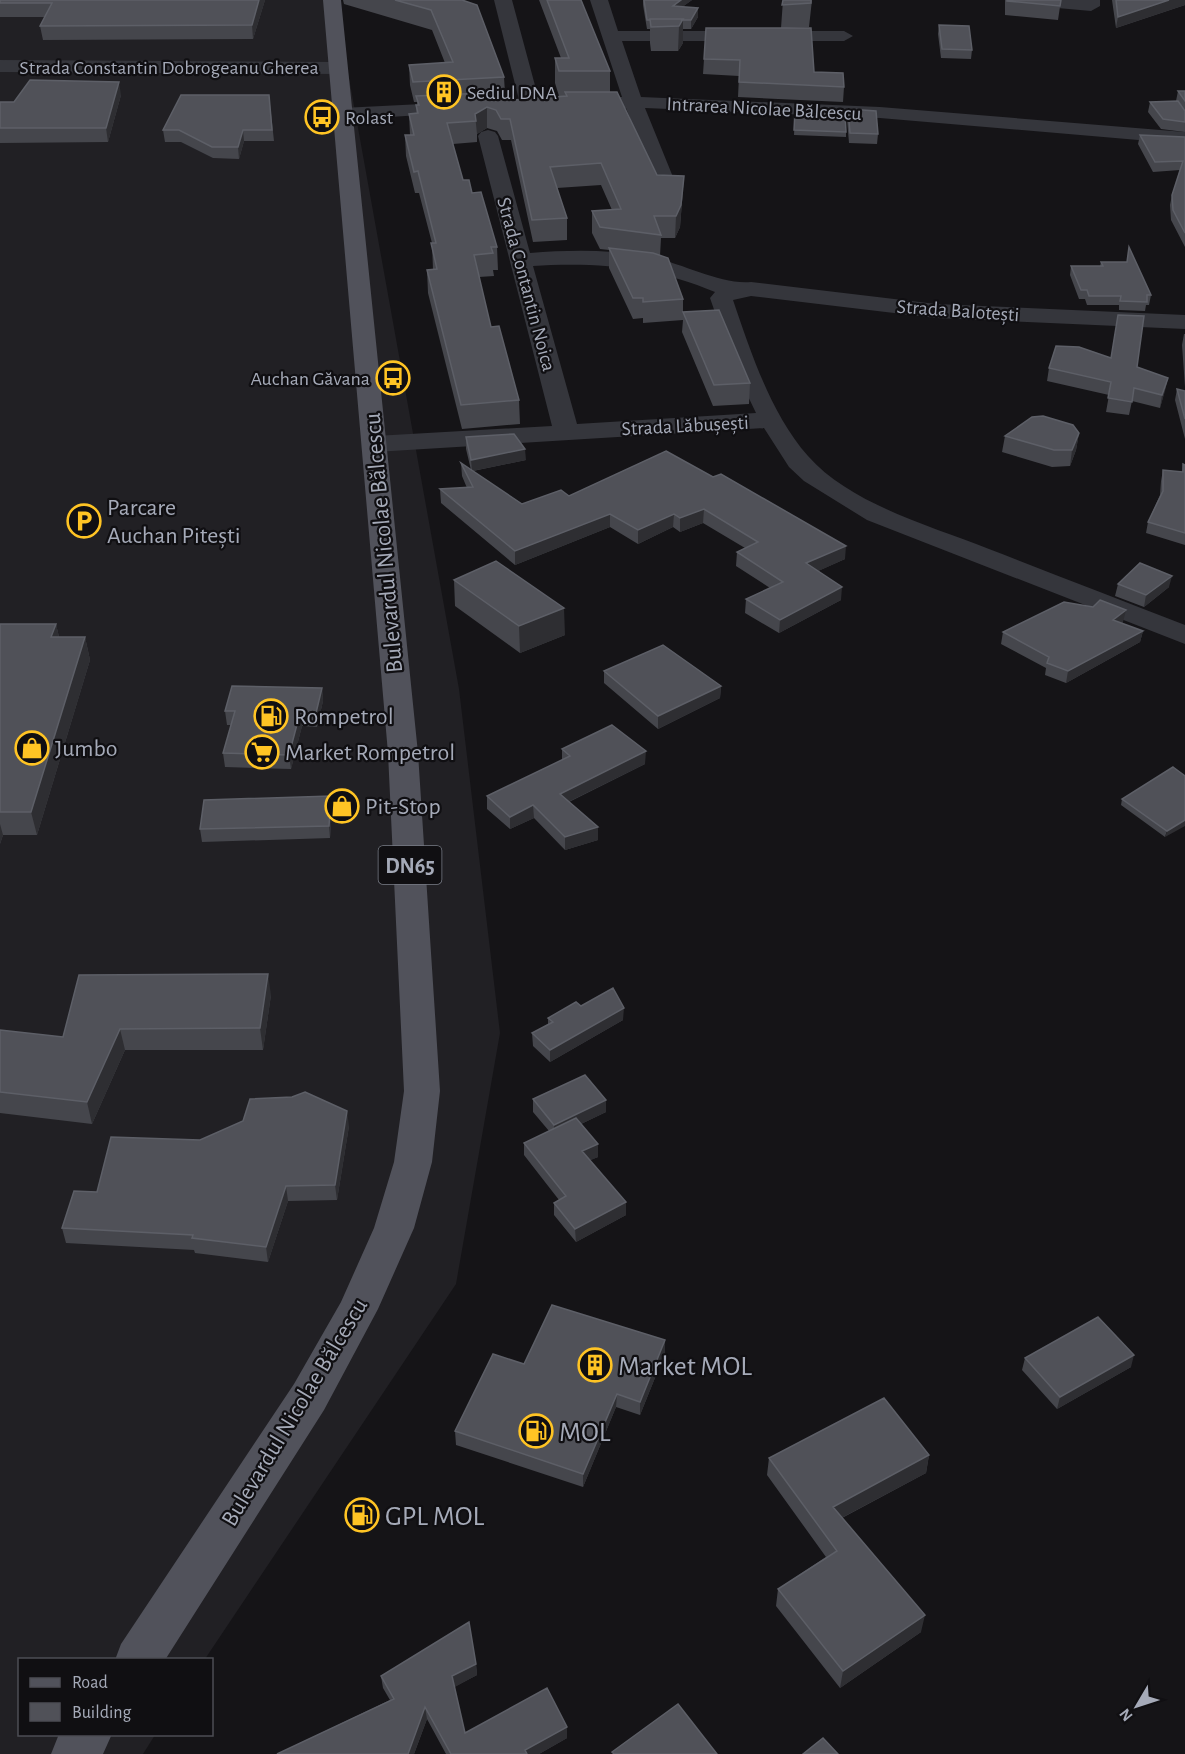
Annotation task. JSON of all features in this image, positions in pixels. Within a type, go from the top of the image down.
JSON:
[{"type":"main road","name":"Bulevardul Nicolae Bălcescu","points":[[139,1658],[207,1558],[315,1387],[357,1309],[394,1228],[413,1162],[422,1091],[403,753],[332,0]]},
{"type":"main road","points":[[75,1754],[87,1736]]},
{"type":"street","name":"Intrarea Nicolae Bălcescu","points":[[503,0],[520,105],[633,102],[709,104],[982,120],[1125,136],[1185,138]]},
{"type":"street","points":[[599,0],[613,36],[633,102],[663,177]]},
{"type":"street","points":[[1024,0],[1090,6],[1091,0]]},
{"type":"street","points":[[613,36],[844,36]]},
{"type":"street","name":"Strada Constantin Dobrogeanu Gherea","points":[[0,66],[338,68]]},
{"type":"street","points":[[342,114],[481,107]]},
{"type":"street","name":"Strada Contantin Noica","points":[[488,136],[566,431]]},
{"type":"street","name":"Strada Balotești","points":[[521,260],[597,256],[643,260],[711,281],[732,291],[751,289],[936,311],[1185,322]]},
{"type":"street","points":[[732,291],[721,298],[771,420]]},
{"type":"street","name":"Strada Lăbușești","points":[[375,444],[771,420],[792,454],[813,476],[842,496],[876,514],[1185,634]]},
{"type":"shaded area","points":[[0,0],[335,0],[459,689],[500,1033],[456,1284],[206,1658],[18,1658],[18,1736],[154,1736],[143,1754],[0,1754]]},
{"type":"building","points":[[0,0],[259,0],[252,25],[40,26],[52,3],[0,3]]},
{"type":"building","points":[[395,0],[462,0],[477,5],[504,77],[413,82],[409,65],[453,62],[431,10]]},
{"type":"building","points":[[547,0],[581,0],[610,71],[559,71],[555,58],[569,58]]},
{"type":"building","points":[[644,0],[681,0],[673,6],[698,8],[691,20],[647,20]]},
{"type":"building","points":[[783,0],[811,0],[811,3],[782,5]]},
{"type":"building","points":[[1007,0],[1061,0],[1060,6]]},
{"type":"building","points":[[1116,0],[1169,0],[1118,17]]},
{"type":"building","points":[[650,19],[683,19],[679,26],[651,27]]},
{"type":"building","points":[[939,25],[969,26],[972,50],[942,49]]},
{"type":"building","points":[[706,28],[811,28],[814,72],[843,73],[844,87],[739,82],[740,60],[704,59]]},
{"type":"building","points":[[30,80],[119,82],[106,128],[0,128],[0,102],[14,102]]},
{"type":"building","points":[[1178,91],[1185,91],[1185,101]]},
{"type":"building","points":[[509,92],[512,100],[567,96],[565,92],[617,92],[657,175],[684,176],[681,205],[676,216],[654,216],[661,235],[600,227],[592,211],[621,209],[601,163],[550,167],[567,218],[532,220],[510,119],[501,119],[496,110],[487,107],[475,114],[476,121],[447,123],[463,180],[469,180],[472,193],[481,192],[497,247],[491,247],[493,253],[474,255],[491,327],[499,326],[519,400],[461,405],[427,270],[437,269],[431,243],[436,243],[418,171],[414,172],[405,135],[414,135],[409,114],[418,113],[416,105],[419,105],[416,96]]},
{"type":"building","points":[[181,95],[269,95],[272,130],[243,130],[238,147],[212,147],[179,130],[163,130]]},
{"type":"building","points":[[1178,101],[1185,111],[1185,122],[1163,119],[1150,102]]},
{"type":"building","points":[[848,109],[876,111],[878,134],[850,133]]},
{"type":"building","points":[[795,111],[845,114],[846,132],[794,130]]},
{"type":"building","points":[[1140,135],[1185,137],[1185,233],[1173,210],[1172,195],[1183,161],[1155,162]]},
{"type":"building","points":[[1129,247],[1151,295],[1147,295],[1147,302],[1120,301],[1121,296],[1089,296],[1087,290],[1081,290],[1071,266],[1103,266],[1101,262],[1127,262]]},
{"type":"building","points":[[609,248],[653,253],[668,258],[683,299],[643,302],[643,298],[633,298]]},
{"type":"building","points":[[719,310],[750,383],[714,385],[683,312]]},
{"type":"building","points":[[1118,315],[1144,316],[1137,367],[1168,378],[1162,395],[1134,388],[1132,402],[1108,398],[1111,382],[1049,368],[1056,346],[1079,347],[1111,358]]},
{"type":"building","points":[[1177,389],[1185,391],[1185,419]]},
{"type":"building","points":[[1043,416],[1073,425],[1079,433],[1072,450],[1054,450],[1005,436],[1032,417]]},
{"type":"building","points":[[514,434],[525,449],[471,460],[466,437]]},
{"type":"building","points":[[666,451],[713,477],[721,474],[846,546],[806,563],[842,587],[780,620],[746,599],[783,582],[737,552],[758,542],[704,509],[680,518],[674,514],[638,530],[610,514],[515,551],[440,489],[473,487],[461,463],[522,504],[561,490],[569,496]]},
{"type":"building","points":[[1183,464],[1185,465],[1185,533],[1148,522],[1163,491],[1163,470],[1183,472]]},
{"type":"building","points":[[496,561],[564,608],[519,626],[454,580]]},
{"type":"building","points":[[1140,563],[1172,576],[1146,595],[1118,584]]},
{"type":"building","points":[[1100,600],[1126,610],[1113,620],[1143,631],[1068,671],[1047,663],[1049,657],[1003,632],[1064,602],[1093,607]]},
{"type":"building","name":"Jumbo","points":[[0,624],[56,624],[51,637],[85,637],[31,812],[0,812]]},
{"type":"building","points":[[663,645],[721,686],[658,716],[604,671]]},
{"type":"building","points":[[232,686],[322,688],[316,713],[300,713],[289,755],[223,753],[235,711],[225,711]]},
{"type":"building","points":[[612,725],[646,751],[560,794],[598,827],[565,837],[533,805],[510,817],[487,796],[570,756],[562,749]]},
{"type":"building","points":[[1173,767],[1185,776],[1185,820],[1167,831],[1122,799]]},
{"type":"building","points":[[331,796],[329,826],[200,829],[204,800]]},
{"type":"building","points":[[268,974],[260,1028],[120,1029],[87,1102],[0,1092],[0,1030],[63,1037],[79,975]]},
{"type":"building","points":[[613,988],[624,1008],[550,1050],[532,1033],[553,1022],[548,1018],[576,1002],[581,1006]]},
{"type":"building","points":[[585,1075],[606,1100],[554,1125],[533,1099]]},
{"type":"building","points":[[305,1092],[347,1111],[335,1185],[286,1186],[266,1247],[192,1238],[193,1235],[62,1228],[74,1191],[97,1192],[111,1137],[200,1140],[243,1121],[250,1099],[292,1097]]},
{"type":"building","points":[[576,1118],[598,1144],[582,1151],[626,1202],[575,1229],[554,1203],[566,1196],[524,1143]]},
{"type":"building","points":[[552,1305],[665,1340],[640,1402],[617,1394],[583,1474],[455,1431],[493,1354],[524,1364]]},
{"type":"building","points":[[1098,1317],[1134,1355],[1060,1397],[1025,1358]]},
{"type":"building","points":[[884,1398],[929,1455],[833,1507],[925,1615],[843,1671],[778,1589],[837,1551],[769,1458]]},
{"type":"building","points":[[469,1622],[476,1664],[452,1676],[465,1733],[547,1688],[567,1727],[525,1750],[527,1754],[451,1754],[425,1707],[408,1754],[277,1754],[394,1699],[381,1676]]},
{"type":"building","points":[[678,1704],[717,1754],[614,1754],[612,1752]]},
{"type":"building","points":[[823,1738],[838,1754],[803,1754]]},
{"type":"place","name":"Sediul DNA","points":[[444,92]]},
{"type":"place","name":"Rolast","points":[[322,117]]},
{"type":"place","name":"Auchan Găvana","points":[[393,378]]},
{"type":"place","name":"Parcare Auchan Pitești","points":[[84,521]]},
{"type":"place","name":"Rompetrol","points":[[271,716]]},
{"type":"place","name":"Jumbo","points":[[32,748]]},
{"type":"place","name":"Market Rompetrol","points":[[262,752]]},
{"type":"place","name":"Pit-Stop","points":[[342,806]]},
{"type":"place","name":"Market MOL","points":[[595,1365]]},
{"type":"place","name":"MOL","points":[[536,1431]]},
{"type":"place","name":"GPL MOL","points":[[362,1515]]}]
